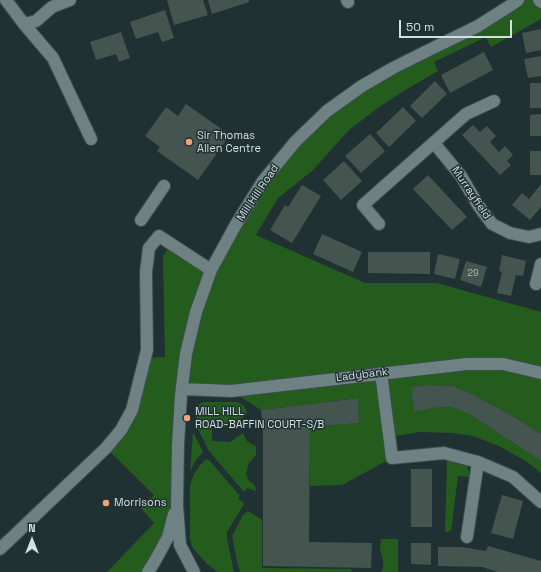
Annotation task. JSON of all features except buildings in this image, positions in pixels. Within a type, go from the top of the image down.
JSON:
[{"type":"street","points":[[6,0],[53,58],[91,139]]},
{"type":"street","points":[[24,24],[36,21],[52,7],[70,0]]},
{"type":"street","name":"Mill Hill Road","points":[[194,572],[180,545],[177,505],[178,445],[186,354],[194,319],[212,270],[236,226],[263,181],[295,142],[327,111],[362,86],[427,51],[478,26],[518,0]]},
{"type":"street","points":[[379,224],[363,205],[466,114],[494,101]]},
{"type":"street","name":"Murrayfield","points":[[434,143],[461,176],[478,205],[492,224],[510,233],[540,238]]},
{"type":"street","points":[[140,220],[164,186]]},
{"type":"street","points":[[0,549],[106,448],[121,430],[132,410],[148,350],[146,272],[149,248],[160,236],[212,270]]},
{"type":"street","points":[[536,284],[541,264]]},
{"type":"street","name":"Ladybank","points":[[182,389],[231,391],[467,364],[503,364],[541,373]]},
{"type":"street","points":[[380,373],[392,458],[444,454],[478,462],[513,477],[541,502]]},
{"type":"street","points":[[467,537],[478,462]]},
{"type":"street","name":"Mill Hill Road","points":[[148,572],[168,537],[177,505]]},
{"type":"green space","points":[[518,0],[541,0],[541,19],[491,47],[486,37],[434,62],[438,71],[402,92],[349,130],[312,171],[278,198],[256,235],[365,283],[437,283],[541,312],[541,434],[516,418],[472,394],[453,386],[426,385],[411,387],[414,412],[433,408],[450,407],[460,410],[477,419],[541,461],[541,473],[527,462],[501,447],[473,436],[452,433],[420,432],[389,437],[392,458],[342,485],[310,486],[310,427],[359,423],[357,398],[261,410],[231,391],[182,389],[177,501],[148,572],[107,572],[154,523],[141,508],[154,495],[106,448],[121,430],[146,358],[165,357],[163,256],[172,244],[212,270],[263,181],[327,111]]},
{"type":"green space","points":[[203,402],[236,402],[243,405],[246,410],[247,414],[231,427],[212,427],[212,441],[230,442],[243,433],[246,440],[256,446],[256,455],[249,463],[246,473],[248,480],[255,486],[256,491],[247,488],[244,492],[209,451],[197,427],[196,412],[198,405]]},
{"type":"green space","points":[[193,432],[203,452],[196,460],[190,471]]},
{"type":"green space","points":[[206,459],[210,461],[240,496],[238,498],[244,504],[227,532],[227,539],[234,572],[218,572],[207,564],[192,547],[190,539],[190,485],[194,474]]},
{"type":"green space","points":[[447,460],[462,463],[467,466],[470,477],[458,476],[451,531],[445,532]]},
{"type":"green space","points":[[248,511],[262,520],[262,568],[351,569],[352,572],[240,572],[232,536],[243,515]]},
{"type":"green space","points":[[381,539],[398,539],[398,572],[381,572],[383,568],[383,560],[380,549]]},
{"type":"place","name":"Sir Thomas Allen Centre","points":[[189,142]]},
{"type":"place","name":"MILL HILL ROAD-BAFFIN COURT-S/B","points":[[187,418]]},
{"type":"place","name":"Morrisons","points":[[106,503]]}]
